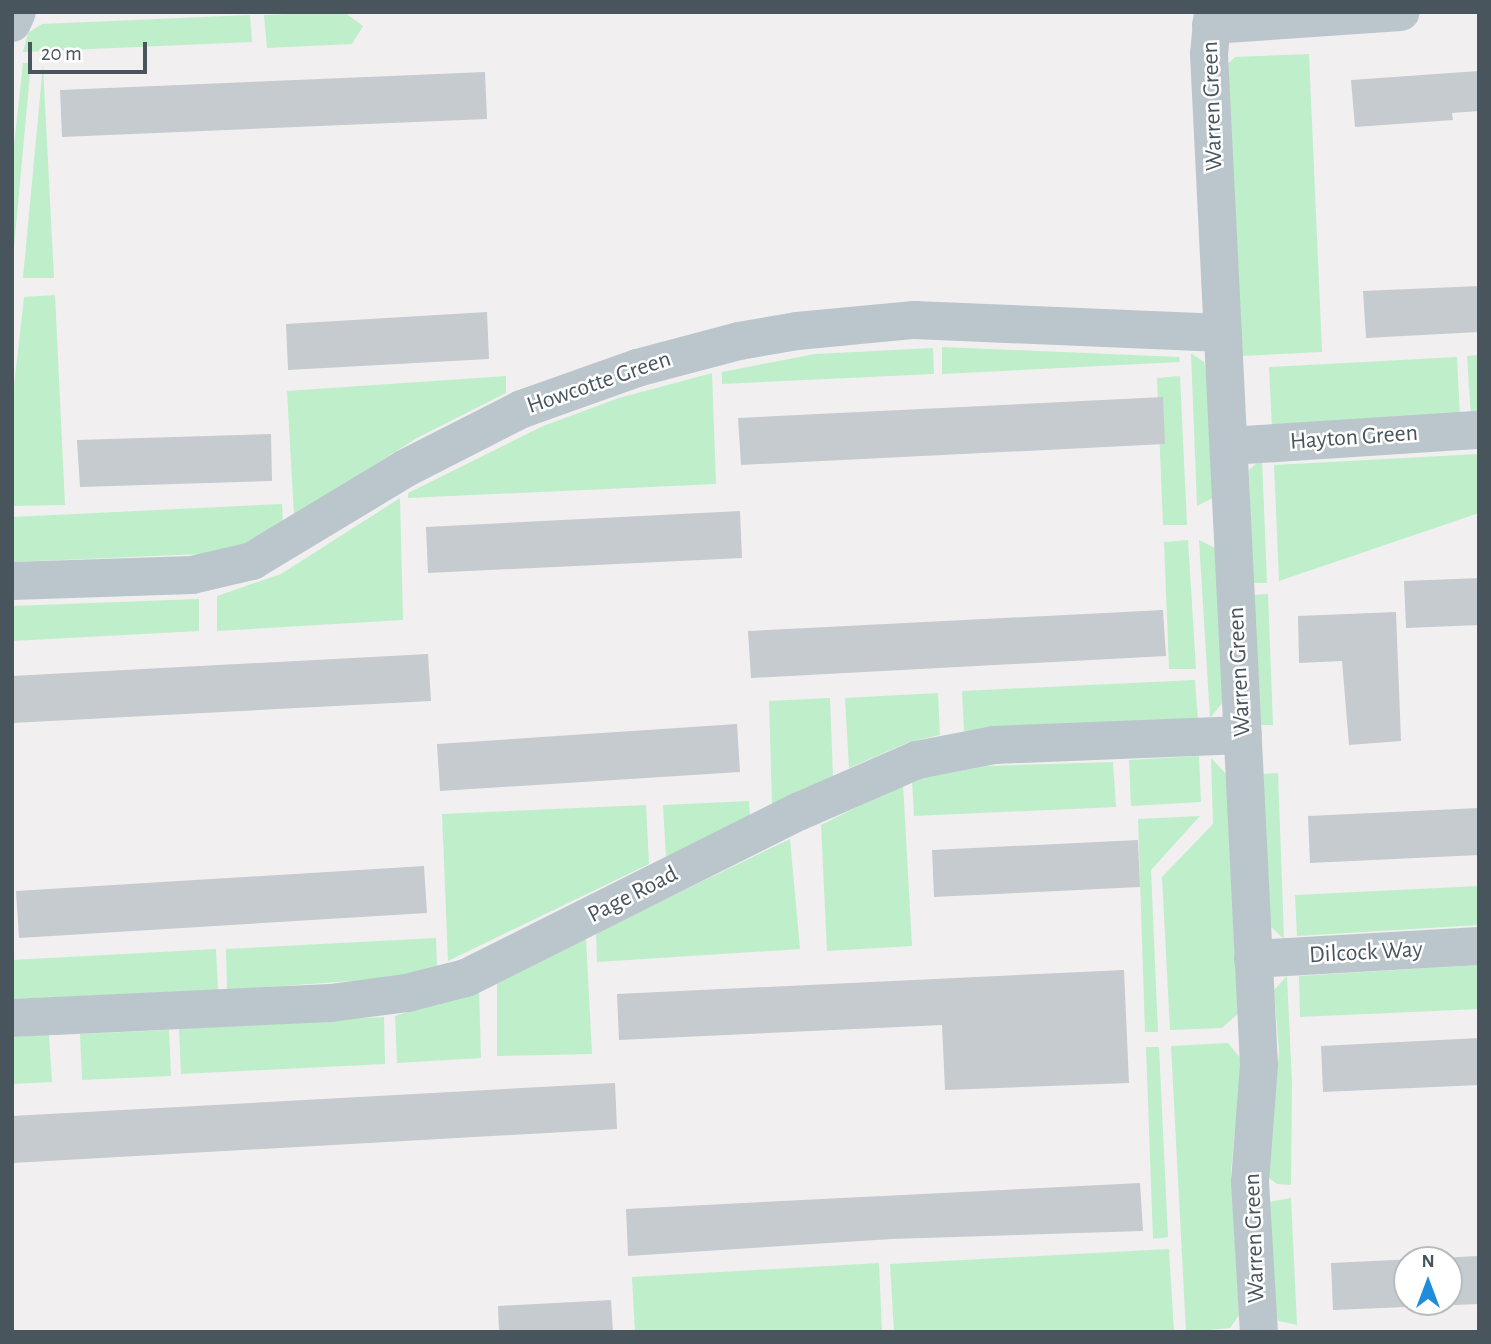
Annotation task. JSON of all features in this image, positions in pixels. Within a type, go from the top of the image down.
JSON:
[{"type":"street","points":[[12,23],[17,12]]},
{"type":"street","points":[[1212,19],[1401,12]]},
{"type":"street","name":"Warren Green","points":[[1212,19],[1223,333],[1259,1065],[1250,1182],[1259,1332]]},
{"type":"street","name":"Howcotte Green","points":[[12,581],[192,575],[232,567],[281,546],[406,468],[522,409],[636,368],[739,341],[914,320],[1223,333]]},
{"type":"street","name":"Hayton Green","points":[[1229,446],[1479,430]]},
{"type":"street","name":"Page Road","points":[[12,1018],[331,1003],[407,993],[466,978],[800,811],[917,760],[994,745],[1243,735]]},
{"type":"street","name":"Dilcock Way","points":[[1253,959],[1479,946]]},
{"type":"green space","points":[[344,12],[363,26],[352,44],[267,48],[264,15]]},
{"type":"green space","points":[[250,15],[252,42],[23,52],[28,33],[42,24]]},
{"type":"green space","points":[[1309,54],[1322,352],[1241,356],[1227,65],[1235,57]]},
{"type":"green space","points":[[23,63],[31,63],[12,269],[12,163]]},
{"type":"green space","points":[[43,65],[54,278],[23,278]]},
{"type":"green space","points":[[55,295],[65,505],[12,506],[12,404],[24,297]]},
{"type":"green space","points":[[942,347],[1179,357],[1180,362],[942,374]]},
{"type":"green space","points":[[933,348],[934,374],[722,384],[722,372],[815,354]]},
{"type":"green space","points":[[1191,353],[1204,362],[1206,372],[1213,498],[1197,506]]},
{"type":"green space","points":[[1479,355],[1479,416],[1471,417],[1467,356]]},
{"type":"green space","points":[[1457,357],[1460,417],[1272,428],[1269,367]]},
{"type":"green space","points":[[712,373],[716,484],[408,498],[408,493],[543,426],[619,398]]},
{"type":"green space","points":[[506,376],[506,393],[417,438],[294,516],[287,391]]},
{"type":"green space","points":[[1180,376],[1187,525],[1163,525],[1157,378]]},
{"type":"green space","points":[[1479,454],[1479,513],[1279,581],[1274,465]]},
{"type":"green space","points":[[1262,458],[1267,583],[1252,583],[1249,470]]},
{"type":"green space","points":[[400,498],[403,620],[217,631],[217,596],[281,574]]},
{"type":"green space","points":[[282,504],[283,523],[243,544],[203,554],[12,562],[12,517]]},
{"type":"green space","points":[[1188,540],[1196,669],[1169,669],[1164,542]]},
{"type":"green space","points":[[1199,540],[1215,548],[1223,702],[1210,718]]},
{"type":"green space","points":[[1268,594],[1273,725],[1258,725],[1252,595]]},
{"type":"green space","points":[[199,599],[199,631],[12,641],[12,606]]},
{"type":"green space","points":[[1195,680],[1198,720],[964,731],[962,691]]},
{"type":"green space","points":[[938,693],[940,735],[909,742],[849,768],[845,698]]},
{"type":"green space","points":[[830,698],[833,777],[772,805],[769,701]]},
{"type":"green space","points":[[1199,756],[1201,802],[1131,806],[1129,760]]},
{"type":"green space","points":[[1211,758],[1227,775],[1241,1011],[1222,1028],[1170,1030],[1162,877],[1213,824]]},
{"type":"green space","points":[[1113,762],[1116,807],[914,816],[912,780],[986,766]]},
{"type":"green space","points":[[1278,773],[1284,939],[1268,924],[1262,774]]},
{"type":"green space","points":[[903,784],[912,946],[827,951],[821,825]]},
{"type":"green space","points":[[749,801],[750,816],[666,857],[663,805]]},
{"type":"green space","points":[[646,805],[649,864],[448,961],[442,814]]},
{"type":"green space","points":[[1200,816],[1151,870],[1158,1032],[1145,1032],[1138,819]]},
{"type":"green space","points":[[790,839],[800,949],[597,962],[596,933]]},
{"type":"green space","points":[[1479,886],[1479,925],[1297,936],[1295,895]]},
{"type":"green space","points":[[436,938],[437,966],[394,978],[227,990],[226,949]]},
{"type":"green space","points":[[586,938],[592,1054],[497,1056],[497,982]]},
{"type":"green space","points":[[216,949],[218,990],[12,999],[12,960]]},
{"type":"green space","points":[[1479,965],[1479,1009],[1300,1017],[1299,976]]},
{"type":"green space","points":[[1287,976],[1292,1083],[1291,1185],[1277,1184],[1268,1177],[1279,1052],[1274,990]]},
{"type":"green space","points":[[479,988],[481,1058],[397,1063],[395,1016]]},
{"type":"green space","points":[[384,1017],[385,1064],[181,1074],[179,1029]]},
{"type":"green space","points":[[169,1030],[171,1076],[82,1080],[80,1034]]},
{"type":"green space","points":[[49,1035],[52,1082],[12,1084],[12,1037]]},
{"type":"green space","points":[[1228,1043],[1242,1060],[1231,1171],[1239,1315],[1230,1328],[1186,1332],[1171,1046]]},
{"type":"green space","points":[[1146,1047],[1159,1047],[1168,1237],[1153,1239]]},
{"type":"green space","points":[[1291,1198],[1297,1325],[1279,1321],[1274,1314],[1268,1202]]},
{"type":"green space","points":[[1169,1249],[1174,1332],[894,1332],[890,1264]]},
{"type":"green space","points":[[879,1263],[882,1332],[635,1332],[632,1277]]},
{"type":"building","points":[[1479,71],[1479,111],[1452,113],[1453,120],[1355,127],[1351,80]]},
{"type":"building","points":[[485,72],[487,119],[62,137],[60,90]]},
{"type":"building","points":[[1479,286],[1479,332],[1366,338],[1363,291]]},
{"type":"building","points":[[487,312],[489,359],[288,370],[286,324]]},
{"type":"building","points":[[1163,397],[1165,444],[741,465],[738,418]]},
{"type":"building","points":[[271,434],[272,481],[80,487],[77,440]]},
{"type":"building","points":[[740,511],[742,558],[428,573],[426,527]]},
{"type":"building","points":[[1479,578],[1479,625],[1406,628],[1404,581]]},
{"type":"building","points":[[1163,610],[1166,656],[751,678],[748,631]]},
{"type":"building","points":[[1396,612],[1401,741],[1349,745],[1342,661],[1299,663],[1298,616]]},
{"type":"building","points":[[428,654],[431,701],[12,723],[12,676]]},
{"type":"building","points":[[737,724],[740,772],[440,791],[437,744]]},
{"type":"building","points":[[1479,808],[1479,855],[1310,863],[1308,816]]},
{"type":"building","points":[[1138,840],[1140,887],[934,897],[932,850]]},
{"type":"building","points":[[424,866],[427,913],[19,938],[16,891]]},
{"type":"building","points":[[1124,970],[1129,1083],[945,1090],[942,1025],[619,1040],[617,994]]},
{"type":"building","points":[[1479,1038],[1479,1085],[1323,1092],[1321,1046]]},
{"type":"building","points":[[615,1083],[617,1129],[12,1163],[12,1116]]},
{"type":"building","points":[[1140,1183],[1143,1231],[892,1239],[628,1256],[626,1209]]},
{"type":"building","points":[[1479,1256],[1479,1304],[1463,1305],[1463,1257]]},
{"type":"building","points":[[1393,1260],[1393,1308],[1333,1310],[1331,1263]]},
{"type":"building","points":[[611,1300],[613,1332],[499,1332],[498,1306]]}]
